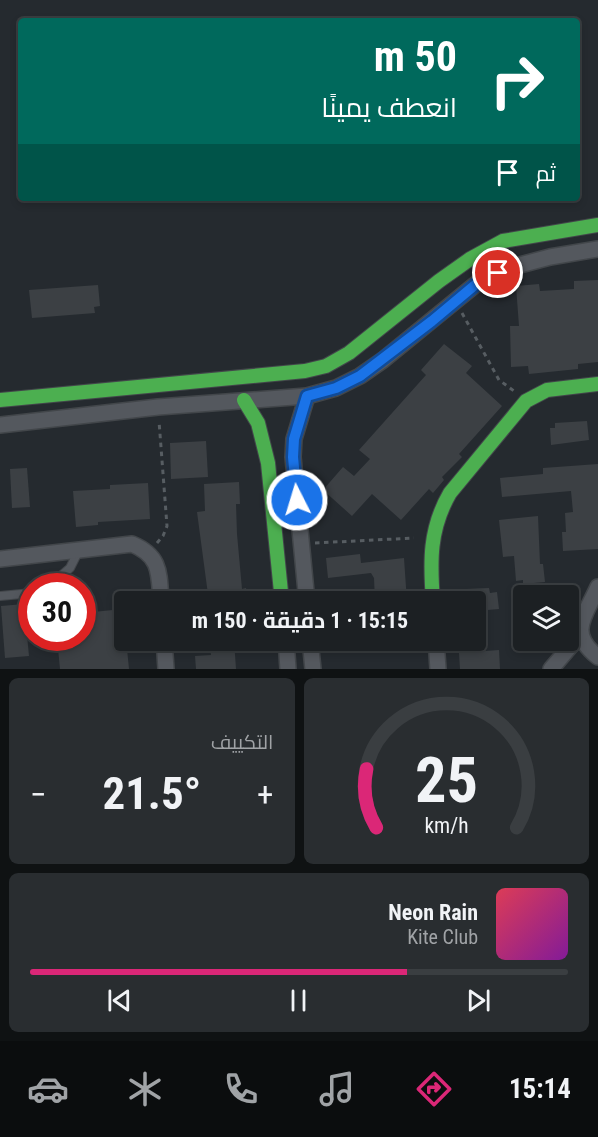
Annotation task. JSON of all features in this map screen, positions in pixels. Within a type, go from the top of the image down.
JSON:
[{"type":"street","points":[[0,400],[110,392],[305,371],[326,366],[349,353],[447,276],[503,241],[594,226],[596,249],[516,266],[481,280],[360,376],[336,388],[307,396],[158,407],[0,425]]},
{"type":"street","points":[[432,591],[430,537],[434,521],[450,493],[520,407],[533,396],[554,389],[598,384]]},
{"type":"street","points":[[110,392],[112,412]]},
{"type":"street","points":[[306,591],[293,457],[294,439],[307,396]]},
{"type":"street","points":[[244,400],[258,423],[268,463],[281,591]]},
{"type":"street","points":[[0,559],[132,544],[145,550],[154,559],[159,572],[160,591]]},
{"type":"street","points":[[598,587],[580,626],[582,642],[598,657]]},
{"type":"street","points":[[551,669],[580,634]]},
{"type":"street","points":[[165,651],[166,669]]},
{"type":"street","points":[[287,651],[288,669]]},
{"type":"street","points":[[311,651],[313,669]]},
{"type":"street","points":[[437,651],[438,669]]},
{"type":"lane","points":[[64,573],[70,568],[79,550]]},
{"type":"lane","points":[[0,596],[18,594]]},
{"type":"path","points":[[455,301],[499,380],[517,392],[533,396]]},
{"type":"path","points":[[145,550],[155,545],[163,536],[167,526],[158,407]]},
{"type":"path","points":[[301,544],[430,537]]},
{"type":"building","points":[[598,280],[598,362],[578,364],[578,369],[529,374],[528,366],[511,367],[510,326],[519,326],[516,286],[539,284],[540,291],[574,289],[574,281]]},
{"type":"building","points":[[98,285],[100,306],[94,307],[95,313],[32,318],[29,290]]},
{"type":"building","points":[[444,344],[472,366],[466,373],[502,406],[459,454],[462,457],[442,477],[444,480],[433,493],[429,489],[401,520],[372,494],[352,516],[323,490],[343,467],[354,476],[370,459],[359,450],[426,375],[421,370]]},
{"type":"building","points":[[587,421],[589,440],[551,445],[550,428],[555,428],[555,423]]},
{"type":"building","points":[[206,441],[208,477],[171,479],[170,443]]},
{"type":"building","points":[[598,464],[598,549],[563,551],[562,532],[566,532],[565,513],[573,512],[571,491],[502,497],[500,478],[543,474],[543,468]]},
{"type":"building","points":[[27,468],[30,507],[12,508],[10,469]]},
{"type":"building","points":[[239,482],[240,504],[236,504],[237,534],[242,589],[246,588],[246,591],[208,591],[197,512],[205,511],[204,484]]},
{"type":"building","points":[[148,483],[150,519],[98,522],[98,525],[76,527],[73,491],[110,489],[110,485]]},
{"type":"building","points":[[538,516],[540,564],[543,564],[545,582],[523,584],[523,580],[516,581],[514,556],[503,557],[499,520]]},
{"type":"building","points":[[360,554],[361,563],[404,558],[406,591],[375,591],[374,578],[371,573],[328,578],[326,558]]},
{"type":"building","points":[[489,588],[490,593],[497,592],[499,609],[486,610],[486,591],[466,591],[466,589]]},
{"type":"building","points":[[18,605],[18,651],[29,651],[29,656],[5,658],[1,606]]},
{"type":"building","points":[[114,610],[114,651],[127,651],[129,669],[60,669],[58,651],[96,651],[96,612]]},
{"type":"building","points":[[499,650],[500,669],[460,669],[459,653]]},
{"type":"building","points":[[210,651],[235,651],[236,669],[196,669],[195,656],[211,655]]},
{"type":"traffic: fast","points":[[0,400],[305,371],[326,366],[349,353],[470,259],[503,241],[598,225]]},
{"type":"traffic: fast","points":[[432,591],[431,573],[435,533],[443,506],[450,493],[526,401],[547,390],[598,384]]},
{"type":"traffic: fast","points":[[244,400],[258,423],[268,463],[281,591]]},
{"type":"route","points":[[297,500],[293,457],[294,439],[307,396],[336,388],[360,376],[481,280],[498,273]]}]
